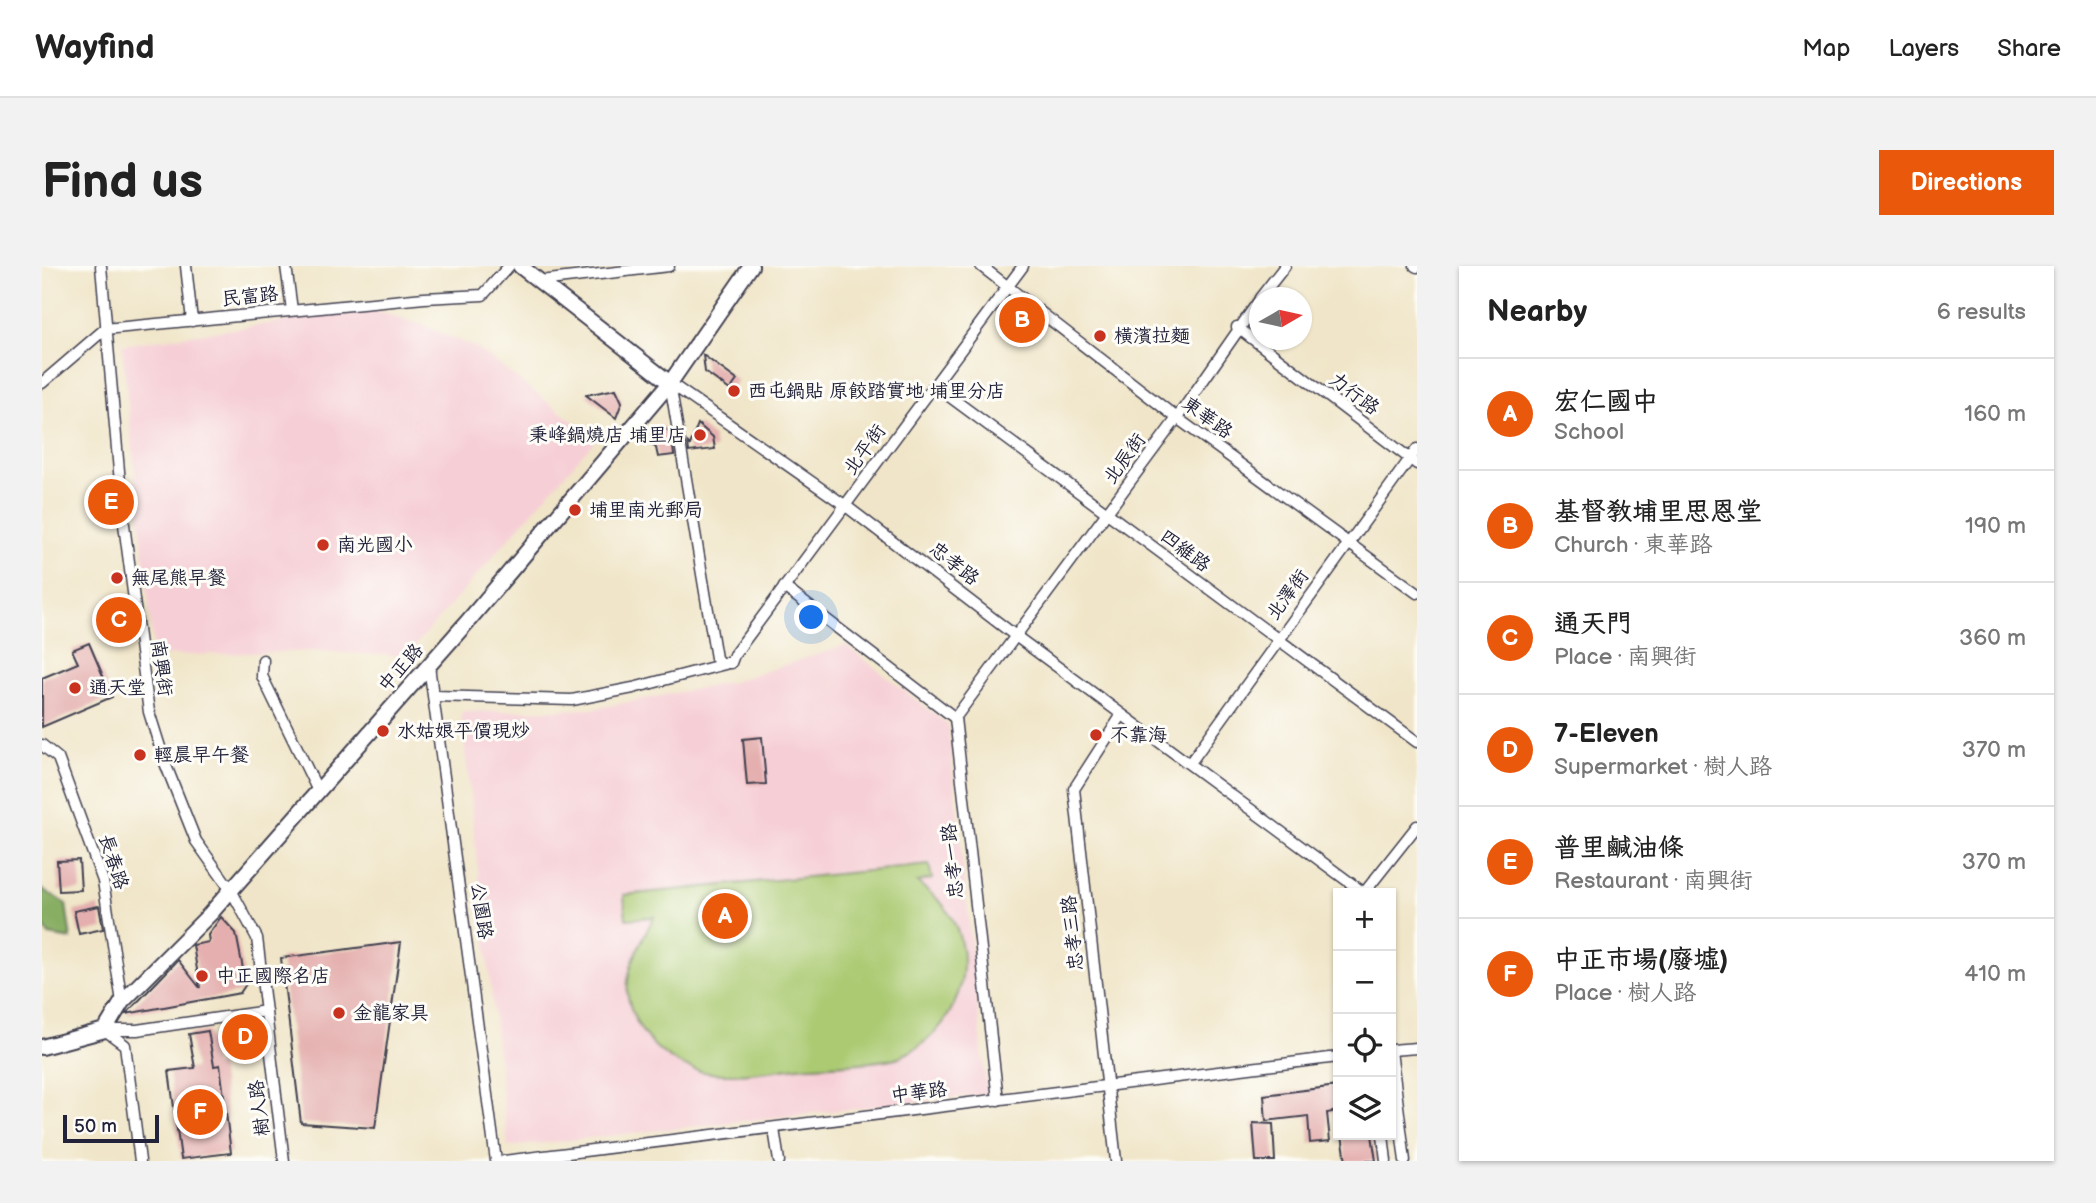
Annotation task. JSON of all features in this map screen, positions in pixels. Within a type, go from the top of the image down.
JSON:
[{"type":"main road","name":"忠孝路","points":[[520,266],[670,383]]},
{"type":"main road","name":"中正路","points":[[105,1030],[122,1002],[230,890],[429,666],[670,383],[751,266]]},
{"type":"main road","points":[[42,1047],[105,1030]]},
{"type":"street","name":"南興街","points":[[101,266],[123,517],[149,712],[165,764],[196,841],[230,890]]},
{"type":"street","points":[[186,266],[191,321]]},
{"type":"street","points":[[286,266],[292,310]]},
{"type":"street","name":"民富路","points":[[105,329],[292,310],[475,297],[483,295],[509,266]]},
{"type":"street","points":[[540,281],[669,266]]},
{"type":"street","name":"東華路","points":[[981,266],[1177,418],[1417,593]]},
{"type":"street","name":"北平街","points":[[725,664],[731,663],[734,655],[784,587],[1023,266]]},
{"type":"street","name":"北辰街","points":[[1269,287],[1285,266]]},
{"type":"street","name":"北辰街","points":[[1017,637],[1177,418],[1249,312]]},
{"type":"street","name":"力行路","points":[[1237,327],[1414,462]]},
{"type":"street","points":[[42,383],[105,329]]},
{"type":"street","points":[[670,383],[716,658],[725,664]]},
{"type":"street","name":"忠孝路","points":[[670,383],[846,506],[1121,716],[1190,763],[1357,888]]},
{"type":"street","name":"四維路","points":[[934,385],[1417,742]]},
{"type":"street","name":"北澤街","points":[[1190,763],[1348,541],[1414,462],[1417,449]]},
{"type":"street","points":[[784,587],[955,718],[1017,637]]},
{"type":"street","points":[[263,660],[262,676],[318,791]]},
{"type":"street","points":[[435,696],[572,700],[634,688],[725,664]]},
{"type":"street","name":"公園路","points":[[429,666],[496,1161]]},
{"type":"street","name":"忠孝三路","points":[[1116,1161],[1074,789],[1121,716]]},
{"type":"street","name":"忠孝一路","points":[[955,718],[998,1100]]},
{"type":"street","name":"長春路","points":[[42,745],[58,758],[103,881],[122,1002]]},
{"type":"street","points":[[1368,888],[1417,826]]},
{"type":"street","name":"樹人路","points":[[230,890],[257,938],[285,1161]]},
{"type":"street","points":[[105,1030],[137,1030],[266,1011]]},
{"type":"street","points":[[105,1030],[125,1045],[141,1161]]},
{"type":"street","points":[[1396,1050],[1417,1048]]},
{"type":"street","name":"中華路","points":[[504,1161],[1107,1088],[1333,1058]]},
{"type":"street","points":[[1394,1077],[1405,1161]]},
{"type":"street","points":[[775,1129],[779,1161]]},
{"type":"street","points":[[1384,1140],[1386,1161]]},
{"type":"shaded area","name":"南光國小","points":[[369,309],[422,325],[478,349],[596,439],[406,656],[314,651],[154,656],[122,345]]},
{"type":"shaded area","points":[[846,645],[948,725],[987,1094],[508,1147],[461,712],[592,709],[732,682]]},
{"type":"green space","points":[[929,865],[932,879],[917,882],[945,907],[956,928],[962,949],[963,971],[950,1013],[936,1031],[919,1046],[899,1057],[879,1061],[752,1073],[707,1073],[676,1062],[662,1053],[640,1028],[633,1014],[627,987],[631,966],[654,917],[626,919],[624,895]]},
{"type":"green space","points":[[42,889],[66,904],[71,939],[49,935],[42,924]]},
{"type":"building","points":[[703,355],[737,380],[730,390],[705,372]]},
{"type":"building","points":[[616,389],[622,402],[616,418],[586,395]]},
{"type":"building","points":[[698,424],[713,437],[715,449],[689,452],[688,443],[690,445]]},
{"type":"building","points":[[661,426],[671,432],[674,455],[658,457],[656,448],[644,436],[648,429]]},
{"type":"building","points":[[127,606],[131,631],[111,634],[108,608]]},
{"type":"building","name":"通天堂","points":[[89,643],[112,697],[42,727],[42,678],[78,663],[72,650]]},
{"type":"building","points":[[762,737],[766,784],[747,785],[743,739]]},
{"type":"building","points":[[79,860],[81,890],[59,891],[57,861]]},
{"type":"building","points":[[99,906],[103,929],[79,934],[74,911]]},
{"type":"building","name":"中正國際名店","points":[[221,917],[236,933],[246,984],[240,993],[126,1014],[178,960],[200,988],[193,945],[209,942],[208,935]]},
{"type":"building","name":"金龍家具","points":[[401,942],[375,1128],[301,1123],[281,958]]},
{"type":"building","points":[[208,1031],[214,1066],[220,1065],[231,1153],[181,1159],[169,1071],[195,1068],[189,1034]]},
{"type":"building","points":[[1333,1087],[1333,1112],[1327,1113],[1330,1141],[1310,1143],[1308,1116],[1266,1121],[1264,1095]]},
{"type":"building","points":[[1253,1123],[1273,1124],[1275,1161],[1256,1161]]},
{"type":"building","points":[[1343,1140],[1373,1140],[1376,1161],[1346,1161]]},
{"type":"place","name":"基督教埔里思恩堂","points":[[1022,320]]},
{"type":"place","name":"橫濱拉麵","points":[[1100,336]]},
{"type":"place","name":"西屯鍋貼 原餃踏實地 埔里分店","points":[[734,391]]},
{"type":"place","name":"秉峰鍋燒店 埔里店","points":[[700,435]]},
{"type":"place","name":"普里鹹油條","points":[[111,502]]},
{"type":"place","name":"埔里南光郵局","points":[[575,510]]},
{"type":"place","name":"南光國小","points":[[323,545]]},
{"type":"place","name":"無尾熊早餐","points":[[117,578]]},
{"type":"place","name":"通天門","points":[[119,620]]},
{"type":"place","name":"通天堂","points":[[75,688]]},
{"type":"place","name":"水姑娘平價現炒","points":[[383,731]]},
{"type":"place","name":"不靠海","points":[[1096,735]]},
{"type":"place","name":"輕晨早午餐","points":[[140,755]]},
{"type":"place","name":"宏仁國中","points":[[725,916]]},
{"type":"place","name":"中正國際名店","points":[[202,976]]},
{"type":"place","name":"金龍家具","points":[[339,1013]]},
{"type":"place","name":"7-Eleven","points":[[245,1037]]},
{"type":"place","name":"中正市場(廢墟)","points":[[200,1112]]}]
